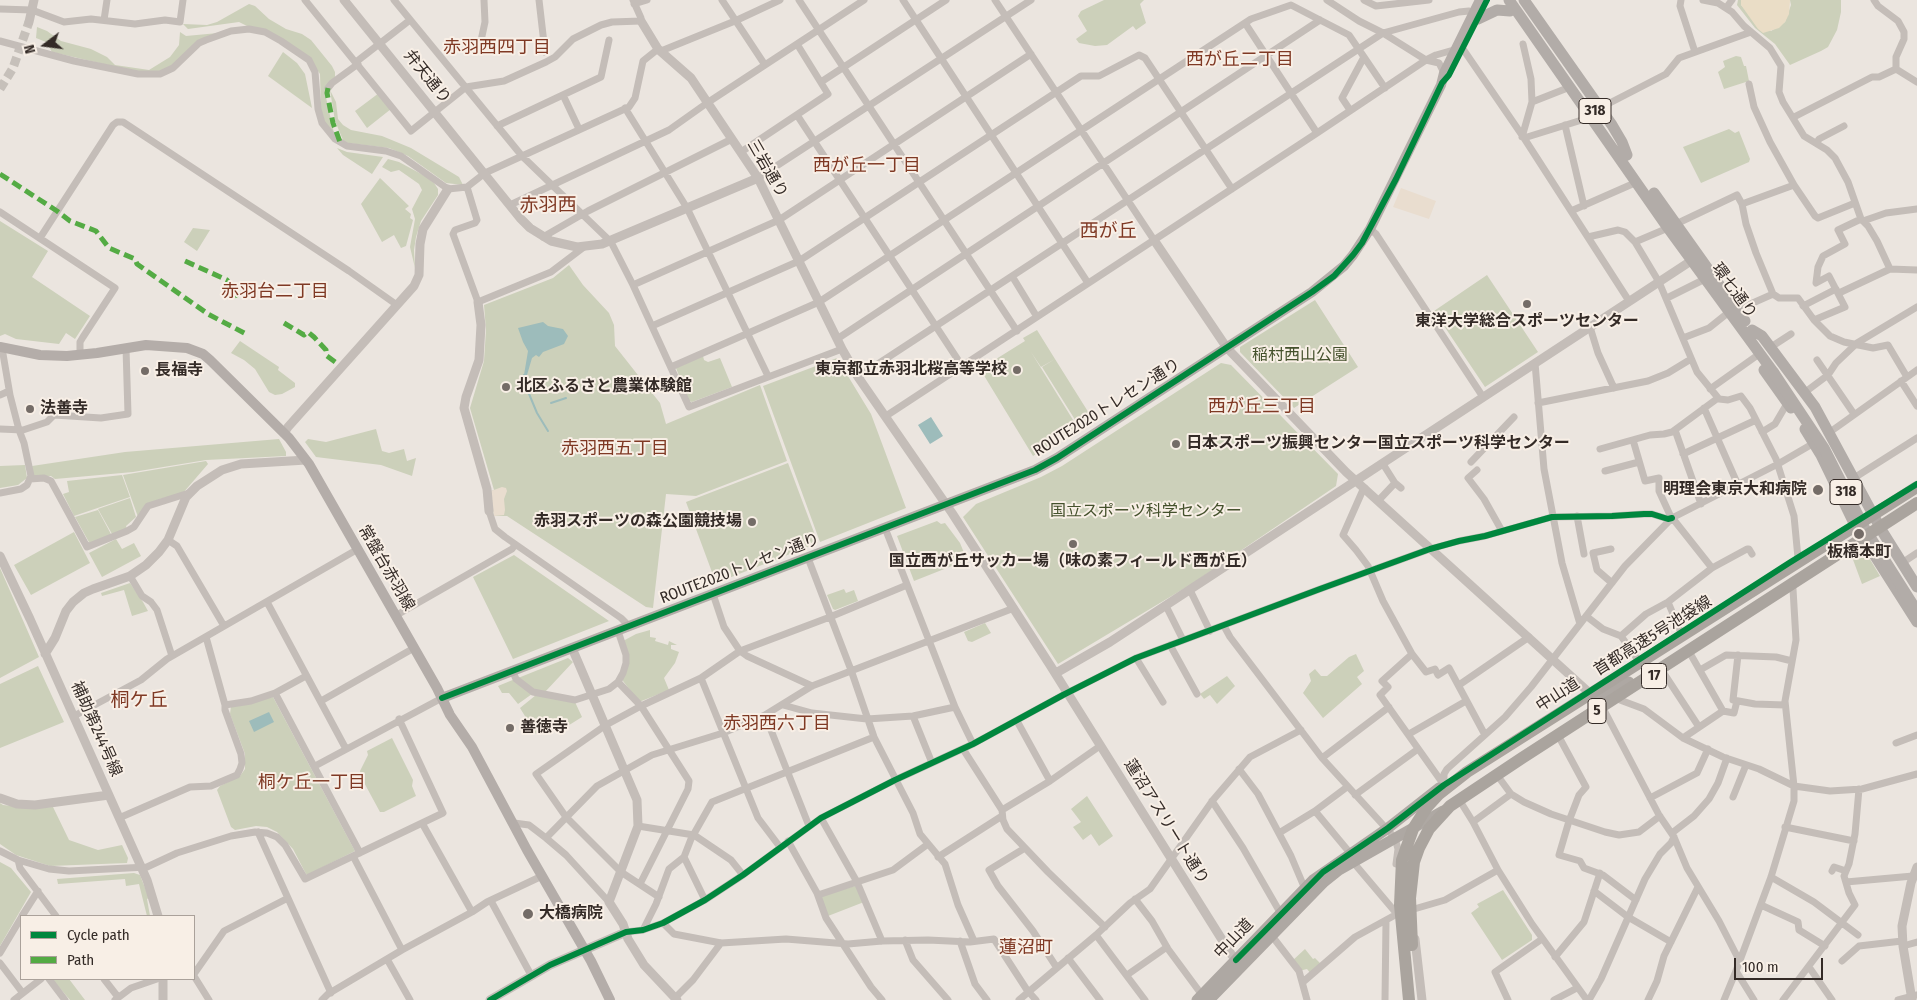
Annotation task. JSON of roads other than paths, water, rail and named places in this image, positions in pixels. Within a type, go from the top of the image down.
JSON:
[{"type":"highway","name":"中山道","points":[[1239,963],[1272,936],[1324,882],[1444,784],[1537,725],[1594,697],[1638,660],[1871,512],[1914,487]]},
{"type":"highway","name":"首都高速5号池袋線","points":[[1407,1000],[1401,922],[1400,888],[1402,860],[1410,836],[1428,807],[1445,789],[1468,772],[1914,487]]},
{"type":"highway","name":"首都高速5号池袋線","points":[[1418,1000],[1410,913],[1410,888],[1414,862],[1422,842],[1433,823],[1444,811],[1917,504]]},
{"type":"highway","name":"中山道","points":[[1207,999],[1281,914],[1323,872],[1395,838],[1459,801],[1497,775],[1691,655],[1917,509]]},
{"type":"highway","name":"17","points":[[1459,801],[1842,556]]},
{"type":"highway","name":"5","points":[[1520,740],[1538,736],[1781,580]]},
{"type":"highway","points":[[1594,697],[1602,698],[1643,673],[1661,674]]},
{"type":"main road","name":"ROUTE2020トレセン通り","points":[[1476,16],[1480,0]]},
{"type":"main road","name":"ROUTE2020トレセン通り","points":[[442,698],[1047,464],[1227,348],[1334,276],[1354,255],[1370,229],[1443,78],[1449,75],[1476,16],[1487,0]]},
{"type":"main road","points":[[1502,0],[1509,6],[1585,119],[1606,146],[1622,155],[1622,142],[1524,0]]},
{"type":"main road","name":"環七通り","points":[[1517,0],[1561,68],[1672,226],[1825,437],[1868,522],[1917,600]]},
{"type":"main road","points":[[1476,16],[1509,6]]},
{"type":"main road","name":"環七通り","points":[[1509,6],[1561,68]]},
{"type":"main road","name":"環七通り","points":[[1622,155],[1638,182],[1672,226]]},
{"type":"main road","name":"環七通り","points":[[1695,258],[1705,279],[1733,311]]},
{"type":"main road","points":[[1748,332],[1762,336],[1830,432],[1871,512],[1917,587]]},
{"type":"main road","points":[[1748,332],[1755,357],[1814,443],[1854,523],[1917,622]]},
{"type":"main road","name":"常盤台赤羽線","points":[[1,348],[40,355],[80,355],[146,345],[176,346],[203,354],[284,433],[306,460],[396,616],[450,715],[470,743],[610,1000]]},
{"type":"main road","name":"環七通り","points":[[1777,372],[1824,448],[1865,529],[1917,611]]},
{"type":"street","points":[[29,22],[34,0]]},
{"type":"street","points":[[104,20],[107,0]]},
{"type":"street","points":[[0,9],[32,10],[64,22],[91,19],[135,24],[165,20],[180,22],[183,0]]},
{"type":"street","points":[[305,0],[411,130],[466,87],[504,81],[546,62],[555,57],[573,39],[601,25],[612,22],[641,21],[633,2],[647,0]]},
{"type":"street","name":"弁天通り","points":[[344,0],[435,110],[524,223],[543,237],[559,244],[584,247],[610,242],[758,178]]},
{"type":"street","points":[[394,0],[522,156],[610,242],[633,285],[689,407],[842,349]]},
{"type":"street","points":[[479,50],[485,22],[484,0]]},
{"type":"street","points":[[539,0],[545,52]]},
{"type":"street","points":[[722,0],[765,65]]},
{"type":"street","points":[[0,41],[74,61],[138,74],[160,74],[173,68],[198,43],[231,31],[248,29],[265,32],[309,60],[315,72],[318,109],[322,123],[335,139],[347,146],[386,151],[402,156],[448,189],[467,187],[485,173],[629,107],[635,98],[643,61],[659,50],[735,21],[780,0]]},
{"type":"street","points":[[799,0],[1017,331]]},
{"type":"street","points":[[510,205],[551,184],[669,130],[707,102],[864,0]]},
{"type":"street","points":[[903,0],[1088,283]]},
{"type":"street","points":[[821,82],[946,0]]},
{"type":"street","points":[[995,0],[1227,348],[1378,501],[1594,697],[1604,710],[1650,798],[1673,835],[1682,858],[1739,960]]},
{"type":"street","points":[[758,178],[1031,0]]},
{"type":"street","points":[[1327,0],[1358,21],[1383,33],[1426,60],[1439,63],[1443,78]]},
{"type":"street","points":[[1334,0],[1378,27],[1383,33]]},
{"type":"street","points":[[1364,0],[1376,6],[1428,0]]},
{"type":"street","points":[[1681,0],[1680,6],[1695,52]]},
{"type":"street","points":[[1703,0],[1712,1],[1732,12],[1770,48],[1781,66],[1779,92],[1783,102],[1804,136],[1827,150],[1835,158],[1848,182],[1862,220],[1877,241],[1890,269]]},
{"type":"street","points":[[1726,8],[1732,0]]},
{"type":"street","points":[[1874,0],[1878,6],[1898,21],[1904,32],[1904,39],[1896,57],[1896,69]]},
{"type":"street","points":[[671,367],[819,302],[1245,23],[1291,5],[1349,35],[1384,88]]},
{"type":"street","points":[[858,377],[1290,92],[1383,33],[1459,12],[1469,11],[1476,16]]},
{"type":"street","points":[[328,88],[410,20]]},
{"type":"street","points":[[837,339],[1320,20]]},
{"type":"street","name":"三岩通り","points":[[641,21],[659,50],[691,78],[758,178],[842,349],[858,377],[946,504]]},
{"type":"street","points":[[1245,23],[1317,133]]},
{"type":"street","points":[[1600,108],[1666,74],[1679,58],[1751,32]]},
{"type":"street","points":[[497,126],[601,77],[609,40]]},
{"type":"street","points":[[741,152],[828,94],[797,44]]},
{"type":"street","points":[[1523,44],[1531,79],[1532,102],[1523,138]]},
{"type":"street","points":[[886,416],[1426,60],[1436,54],[1460,49],[1523,138],[1629,301]]},
{"type":"street","points":[[633,285],[779,220],[1032,54]]},
{"type":"street","points":[[652,326],[799,261],[1081,76],[1099,76],[1139,55],[1145,58],[1232,189]]},
{"type":"street","points":[[1350,110],[1342,98],[1364,57]]},
{"type":"street","points":[[1896,69],[1917,82]]},
{"type":"street","points":[[1794,117],[1872,77],[1879,77],[1896,69]]},
{"type":"street","points":[[1749,84],[1754,107],[1770,142],[1794,185],[1815,216],[1818,218],[1855,203]]},
{"type":"street","points":[[1532,102],[1564,89]]},
{"type":"street","points":[[563,95],[579,129]]},
{"type":"street","points":[[626,108],[686,208],[768,376]]},
{"type":"street","points":[[797,115],[962,366]]},
{"type":"street","points":[[1523,138],[1585,119]]},
{"type":"street","points":[[40,238],[113,125],[117,122],[123,122],[349,271],[397,305]]},
{"type":"street","points":[[1565,125],[1584,206]]},
{"type":"street","points":[[1816,143],[1819,139],[1844,126]]},
{"type":"street","points":[[543,237],[582,214],[732,140]]},
{"type":"street","points":[[1571,211],[1638,182]]},
{"type":"street","points":[[1742,204],[1794,185]]},
{"type":"street","points":[[467,187],[476,220],[475,223],[455,230],[453,234],[478,302],[481,326],[479,360],[464,408],[487,490],[489,511],[495,528],[629,626]]},
{"type":"street","points":[[284,433],[417,281],[423,229],[448,189]]},
{"type":"street","points":[[1635,242],[1737,195],[1742,204],[1749,232],[1773,294],[1779,298],[1798,298],[1814,320],[1830,336],[1844,342],[1857,343],[1873,348],[1888,345],[1917,406]]},
{"type":"street","points":[[1814,320],[1845,307],[1829,276],[1816,283],[1818,266],[1823,256],[1845,244],[1838,230],[1886,213],[1917,209]]},
{"type":"street","points":[[0,212],[115,288],[80,342],[80,355]]},
{"type":"street","points":[[1370,229],[1386,250],[1483,397]]},
{"type":"street","points":[[1588,237],[1618,230],[1624,232],[1635,242],[1667,298],[1697,372],[1718,398],[1728,400],[1741,396],[1756,420],[1778,464],[1794,516],[1798,558]]},
{"type":"street","points":[[478,302],[552,272],[584,247]]},
{"type":"street","points":[[1056,673],[1089,655],[1166,606],[1695,258]]},
{"type":"street","points":[[1803,306],[1890,269],[1917,270]]},
{"type":"street","points":[[1012,276],[1038,317]]},
{"type":"street","points":[[1667,298],[1705,279]]},
{"type":"street","points":[[1683,338],[1709,328],[1733,311],[1773,294]]},
{"type":"street","points":[[1804,393],[1828,375],[1836,363],[1857,343],[1917,307]]},
{"type":"street","points":[[1590,327],[1598,353],[1614,388]]},
{"type":"street","points":[[1771,347],[1791,334]]},
{"type":"street","points":[[1,348],[19,430],[27,455],[30,479]]},
{"type":"street","points":[[0,429],[23,430],[47,422],[54,415],[101,418],[128,414],[126,348]]},
{"type":"street","points":[[1710,390],[1755,357]]},
{"type":"street","points":[[1538,403],[1648,381],[1691,359]]},
{"type":"street","points":[[1817,360],[1854,414]]},
{"type":"street","points":[[1535,363],[1542,461],[1567,584],[1580,624]]},
{"type":"street","points":[[1830,432],[1917,370]]},
{"type":"street","points":[[0,395],[10,391]]},
{"type":"street","points":[[1600,449],[1650,434],[1664,434],[1675,430],[1718,398]]},
{"type":"street","points":[[1762,432],[1775,424],[1788,405]]},
{"type":"street","points":[[1704,408],[1738,485]]},
{"type":"street","points":[[1470,462],[1514,417]]},
{"type":"street","points":[[1683,454],[1756,420]]},
{"type":"street","points":[[1675,430],[1700,504]]},
{"type":"street","points":[[1854,478],[1917,438]]},
{"type":"street","points":[[1634,440],[1645,481],[1659,478],[1659,491],[1662,501],[1672,518],[1712,568]]},
{"type":"street","points":[[1444,784],[1444,774],[1447,769],[1505,717],[1642,547],[1672,518],[1778,464],[1814,443]]},
{"type":"street","points":[[0,493],[21,489],[30,479],[44,478],[50,481],[87,547],[127,531],[134,526],[148,506],[189,493],[212,476],[233,466],[250,462],[306,460]]},
{"type":"street","points":[[1605,471],[1639,462]]},
{"type":"street","points":[[1383,464],[1395,483],[1401,488]]},
{"type":"street","points":[[1477,470],[1468,478],[1484,499],[1502,531]]},
{"type":"street","points":[[1378,501],[1395,483]]},
{"type":"street","points":[[1365,488],[1343,535],[1356,550],[1369,571],[1412,654],[1426,672],[1435,670],[1438,675],[1449,668],[1485,735]]},
{"type":"street","points":[[45,654],[55,638],[66,611],[73,602],[88,591],[130,576],[153,559],[168,540],[189,493]]},
{"type":"street","name":"蓮沼アスリート通り","points":[[946,504],[1056,673],[1231,954],[1239,963]]},
{"type":"street","points":[[490,1000],[550,965],[626,932],[643,930],[663,923],[705,900],[743,875],[821,818],[895,780],[973,744],[1068,692],[1136,658],[1430,549],[1552,517],[1652,514],[1668,519],[1672,518]]},
{"type":"street","points":[[1576,516],[1584,554]]},
{"type":"street","points":[[885,528],[955,707],[973,744]]},
{"type":"street","points":[[168,540],[177,546],[224,626]]},
{"type":"street","points":[[396,616],[516,545]]},
{"type":"street","points":[[74,716],[141,680],[172,656],[358,549]]},
{"type":"street","points":[[1611,549],[1593,553],[1597,570],[1612,583]]},
{"type":"street","points":[[1620,636],[1646,614],[1668,602],[1712,568],[1747,549],[1752,554]]},
{"type":"street","points":[[1902,562],[1917,553]]},
{"type":"street","name":"補助第244号線","points":[[0,556],[120,818],[147,880],[158,915]]},
{"type":"street","points":[[808,558],[851,670],[874,737],[913,813],[920,834],[945,864],[958,905],[974,941]]},
{"type":"street","points":[[130,576],[142,596],[151,602],[157,610],[172,656]]},
{"type":"street","points":[[658,898],[621,872],[566,817],[536,774],[606,725],[640,706],[701,678],[740,651],[907,585]]},
{"type":"street","points":[[1724,1000],[1771,877],[1794,801],[1785,705],[1786,688],[1796,640],[1793,588]]},
{"type":"street","points":[[1190,590],[1210,631]]},
{"type":"street","points":[[713,594],[724,627],[740,651],[812,686]]},
{"type":"street","points":[[267,602],[346,749]]},
{"type":"street","points":[[1668,602],[1681,633]]},
{"type":"street","points":[[1166,606],[1183,640]]},
{"type":"street","points":[[546,838],[597,786],[626,772],[652,756],[724,733],[765,715],[812,686],[1014,608]]},
{"type":"street","points":[[1586,616],[1603,629],[1620,636],[1638,660]]},
{"type":"street","points":[[1224,626],[1230,637],[1322,758],[1347,787],[1388,828],[1395,838],[1398,850],[1395,887],[1407,1000]]},
{"type":"street","points":[[512,670],[516,678],[533,692],[575,700],[609,689],[618,682],[623,673],[626,655],[618,631]]},
{"type":"street","points":[[120,818],[190,787],[211,786],[237,775],[242,767],[242,759],[225,710],[206,637]]},
{"type":"street","points":[[1459,685],[1529,637]]},
{"type":"street","points":[[1170,645],[1198,694]]},
{"type":"street","points":[[321,701],[414,648]]},
{"type":"street","points":[[572,648],[637,800],[638,826],[609,902]]},
{"type":"street","points":[[1412,654],[1382,680],[1388,687],[1380,695],[1444,784]]},
{"type":"street","points":[[1691,655],[1723,711]]},
{"type":"street","points":[[1700,670],[1726,655],[1776,657],[1792,661]]},
{"type":"street","points":[[1738,655],[1733,700],[1755,704],[1785,705]]},
{"type":"street","points":[[1136,658],[1163,702]]},
{"type":"street","points":[[1661,674],[1699,727]]},
{"type":"street","points":[[225,705],[250,701],[275,693],[306,676]]},
{"type":"street","points":[[701,678],[758,818],[780,847]]},
{"type":"street","points":[[618,682],[640,706],[689,781],[688,789],[640,884]]},
{"type":"street","points":[[275,693],[360,853]]},
{"type":"street","points":[[315,766],[399,719],[442,698]]},
{"type":"street","points":[[1620,700],[1644,709],[1683,738],[1794,786],[1830,791],[1859,789],[1917,774]]},
{"type":"street","points":[[1409,734],[1466,701]]},
{"type":"street","points":[[1683,738],[1723,711],[1734,713],[1737,701]]},
{"type":"street","points":[[783,705],[812,713],[867,719],[914,716],[955,707]]},
{"type":"street","points":[[1322,758],[1389,708]]},
{"type":"street","points":[[765,715],[809,826]]},
{"type":"street","points":[[914,716],[932,763]]},
{"type":"street","points":[[0,851],[18,860],[49,869],[69,871],[147,867],[194,847],[231,836],[258,832],[272,835],[281,840],[305,879],[443,813],[399,719]]},
{"type":"street","points":[[1017,721],[1050,782]]},
{"type":"street","points":[[1019,1000],[1152,887],[1212,801],[1239,769],[1255,754],[1301,730]]},
{"type":"street","points":[[1896,743],[1917,735]]},
{"type":"street","points":[[643,930],[669,869],[684,857],[712,802],[874,737]]},
{"type":"street","points":[[1559,738],[1586,787],[1579,795],[1559,855],[1580,861],[1584,868],[1600,873],[1636,900]]},
{"type":"street","points":[[938,857],[1100,746]]},
{"type":"street","points":[[963,749],[1002,813],[1007,829],[1105,927]]},
{"type":"street","points":[[1355,795],[1418,749]]},
{"type":"street","points":[[1650,798],[1697,773],[1708,749]]},
{"type":"street","points":[[1422,1000],[1414,908],[1417,871],[1424,849],[1459,801],[1473,822],[1498,870],[1542,939],[1577,988],[1588,1000],[1654,862],[1672,843],[1673,835],[1709,799],[1718,783],[1727,758]]},
{"type":"street","points":[[1733,797],[1746,765]]},
{"type":"street","points":[[1239,769],[1258,794],[1279,833],[1305,890]]},
{"type":"street","points":[[1497,775],[1511,794],[1551,814],[1605,832],[1626,835],[1639,832],[1660,816]]},
{"type":"street","points":[[1279,833],[1347,787]]},
{"type":"street","points":[[1783,1000],[1855,905],[1844,876],[1854,841],[1859,789]]},
{"type":"street","points":[[1473,822],[1511,794]]},
{"type":"street","points":[[0,798],[17,804],[35,805],[109,795]]},
{"type":"street","points":[[1212,801],[1243,848],[1281,914]]},
{"type":"street","points":[[1314,811],[1397,914]]},
{"type":"street","points":[[821,818],[857,882],[882,941]]},
{"type":"street","points":[[422,823],[472,912]]},
{"type":"street","points":[[514,823],[529,825],[566,855],[609,902],[644,965],[676,999],[722,943]]},
{"type":"street","points":[[638,826],[694,835],[731,860],[743,875]]},
{"type":"street","points":[[1785,827],[1854,841]]},
{"type":"street","points":[[258,832],[331,993]]},
{"type":"street","points":[[788,841],[818,895],[826,918],[871,987],[882,1000]]},
{"type":"street","points":[[818,895],[893,870],[928,844]]},
{"type":"street","points":[[1025,848],[989,870],[998,886],[1033,931],[1057,968]]},
{"type":"street","points":[[353,856],[402,950]]},
{"type":"street","points":[[684,857],[705,900]]},
{"type":"street","points":[[18,860],[20,868],[55,915]]},
{"type":"street","points":[[1832,871],[1834,867],[1846,871]]},
{"type":"street","points":[[1898,1000],[1914,997],[1903,944],[1902,921],[1917,867]]},
{"type":"street","points":[[1303,982],[1355,937],[1397,914],[1445,900],[1498,870]]},
{"type":"street","points":[[1555,957],[1584,922],[1600,873]]},
{"type":"street","points":[[322,1000],[402,950],[491,901],[542,876]]},
{"type":"street","points":[[1846,882],[1913,876]]},
{"type":"street","points":[[1771,877],[1814,902],[1858,935]]},
{"type":"street","points":[[1648,1000],[1671,942],[1698,887]]},
{"type":"street","points":[[1594,890],[1628,917],[1671,942]]},
{"type":"street","points":[[23,915],[38,891]]},
{"type":"street","points":[[195,974],[224,932],[288,898]]},
{"type":"street","points":[[1135,900],[1152,921],[1167,947],[1207,999]]},
{"type":"street","points":[[491,901],[531,975]]},
{"type":"street","points":[[1761,905],[1798,922],[1799,930],[1825,946]]},
{"type":"street","points":[[0,953],[20,920]]},
{"type":"street","points":[[1385,1000],[1386,921]]},
{"type":"street","points":[[663,923],[674,934],[722,943],[786,939],[843,943],[994,939],[1029,993],[1036,1000]]},
{"type":"street","points":[[1096,935],[1145,1000]]},
{"type":"street","points":[[1272,936],[1299,971],[1307,1000]]},
{"type":"street","points":[[1508,1000],[1495,972],[1542,939]]},
{"type":"street","points":[[905,940],[913,960],[948,1000]]},
{"type":"street","points":[[960,941],[975,984],[987,1000]]},
{"type":"street","points":[[1842,962],[1859,946],[1917,942]]},
{"type":"street","points":[[1127,975],[1167,947]]},
{"type":"street","points":[[1068,958],[1100,1000]]},
{"type":"street","points":[[387,959],[410,1000]]},
{"type":"street","points":[[0,963],[22,992]]},
{"type":"street","points":[[1809,967],[1832,1000]]},
{"type":"street","points":[[1736,971],[1754,1000]]},
{"type":"street","points":[[195,977],[209,1000]]},
{"type":"street","points":[[14,1000],[40,980]]},
{"type":"street","points":[[50,980],[65,1000]]},
{"type":"street","points":[[105,980],[116,999],[131,988],[154,980]]},
{"type":"street","points":[[163,980],[163,1000]]},
{"type":"street","points":[[1554,1000],[1577,988]]},
{"type":"water","points":[[543,322],[548,326],[563,329],[568,336],[564,344],[543,352],[539,357],[536,355],[532,358],[527,375],[524,375],[528,351],[518,328]]},
{"type":"water","points":[[931,417],[943,436],[930,444],[918,425]]},
{"type":"water","points":[[269,712],[274,722],[254,732],[249,721]]},
{"type":"waterway","points":[[524,375],[527,389],[537,413],[548,431]]},
{"type":"waterway","points":[[551,403],[566,398]]},
{"type":"tunnel","points":[[0,89],[13,68],[29,22]]},
{"type":"place","name":"東洋大学総合スポーツセンター","points":[[1527,304]]},
{"type":"place","name":"東京都立赤羽北桜高等学校","points":[[1017,370]]},
{"type":"place","name":"長福寺","points":[[145,371]]},
{"type":"place","name":"北区ふるさと農業体験館","points":[[506,387]]},
{"type":"place","name":"法善寺","points":[[30,409]]},
{"type":"place","name":"日本スポーツ振興センター国立スポーツ科学センター","points":[[1176,444]]},
{"type":"place","name":"明理会東京大和病院","points":[[1818,490]]},
{"type":"place","name":"赤羽スポーツの森公園競技場","points":[[752,522]]},
{"type":"place","name":"板橋本町","points":[[1859,534]]},
{"type":"place","name":"国立西が丘サッカー場（味の素フィールド西が丘）","points":[[1073,544]]},
{"type":"place","name":"善徳寺","points":[[510,728]]},
{"type":"place","name":"大橋病院","points":[[528,914]]},
{"type":"district","name":"赤羽西四丁目","points":[[497,48]]},
{"type":"district","name":"西が丘二丁目","points":[[1240,60]]},
{"type":"district","name":"西が丘一丁目","points":[[867,166]]},
{"type":"district","name":"赤羽西","points":[[548,206]]},
{"type":"district","name":"西が丘","points":[[1108,232]]},
{"type":"district","name":"赤羽台二丁目","points":[[275,292]]},
{"type":"district","name":"西が丘三丁目","points":[[1262,407]]},
{"type":"district","name":"赤羽西五丁目","points":[[615,449]]},
{"type":"district","name":"桐ケ丘","points":[[139,701]]},
{"type":"district","name":"赤羽西六丁目","points":[[777,724]]},
{"type":"district","name":"桐ケ丘一丁目","points":[[312,783]]},
{"type":"district","name":"蓮沼町","points":[[1026,948]]},
{"type":"park label","name":"稲村西山公園","points":[[1300,356]]},
{"type":"park label","name":"国立スポーツ科学センター","points":[[1146,512]]}]
